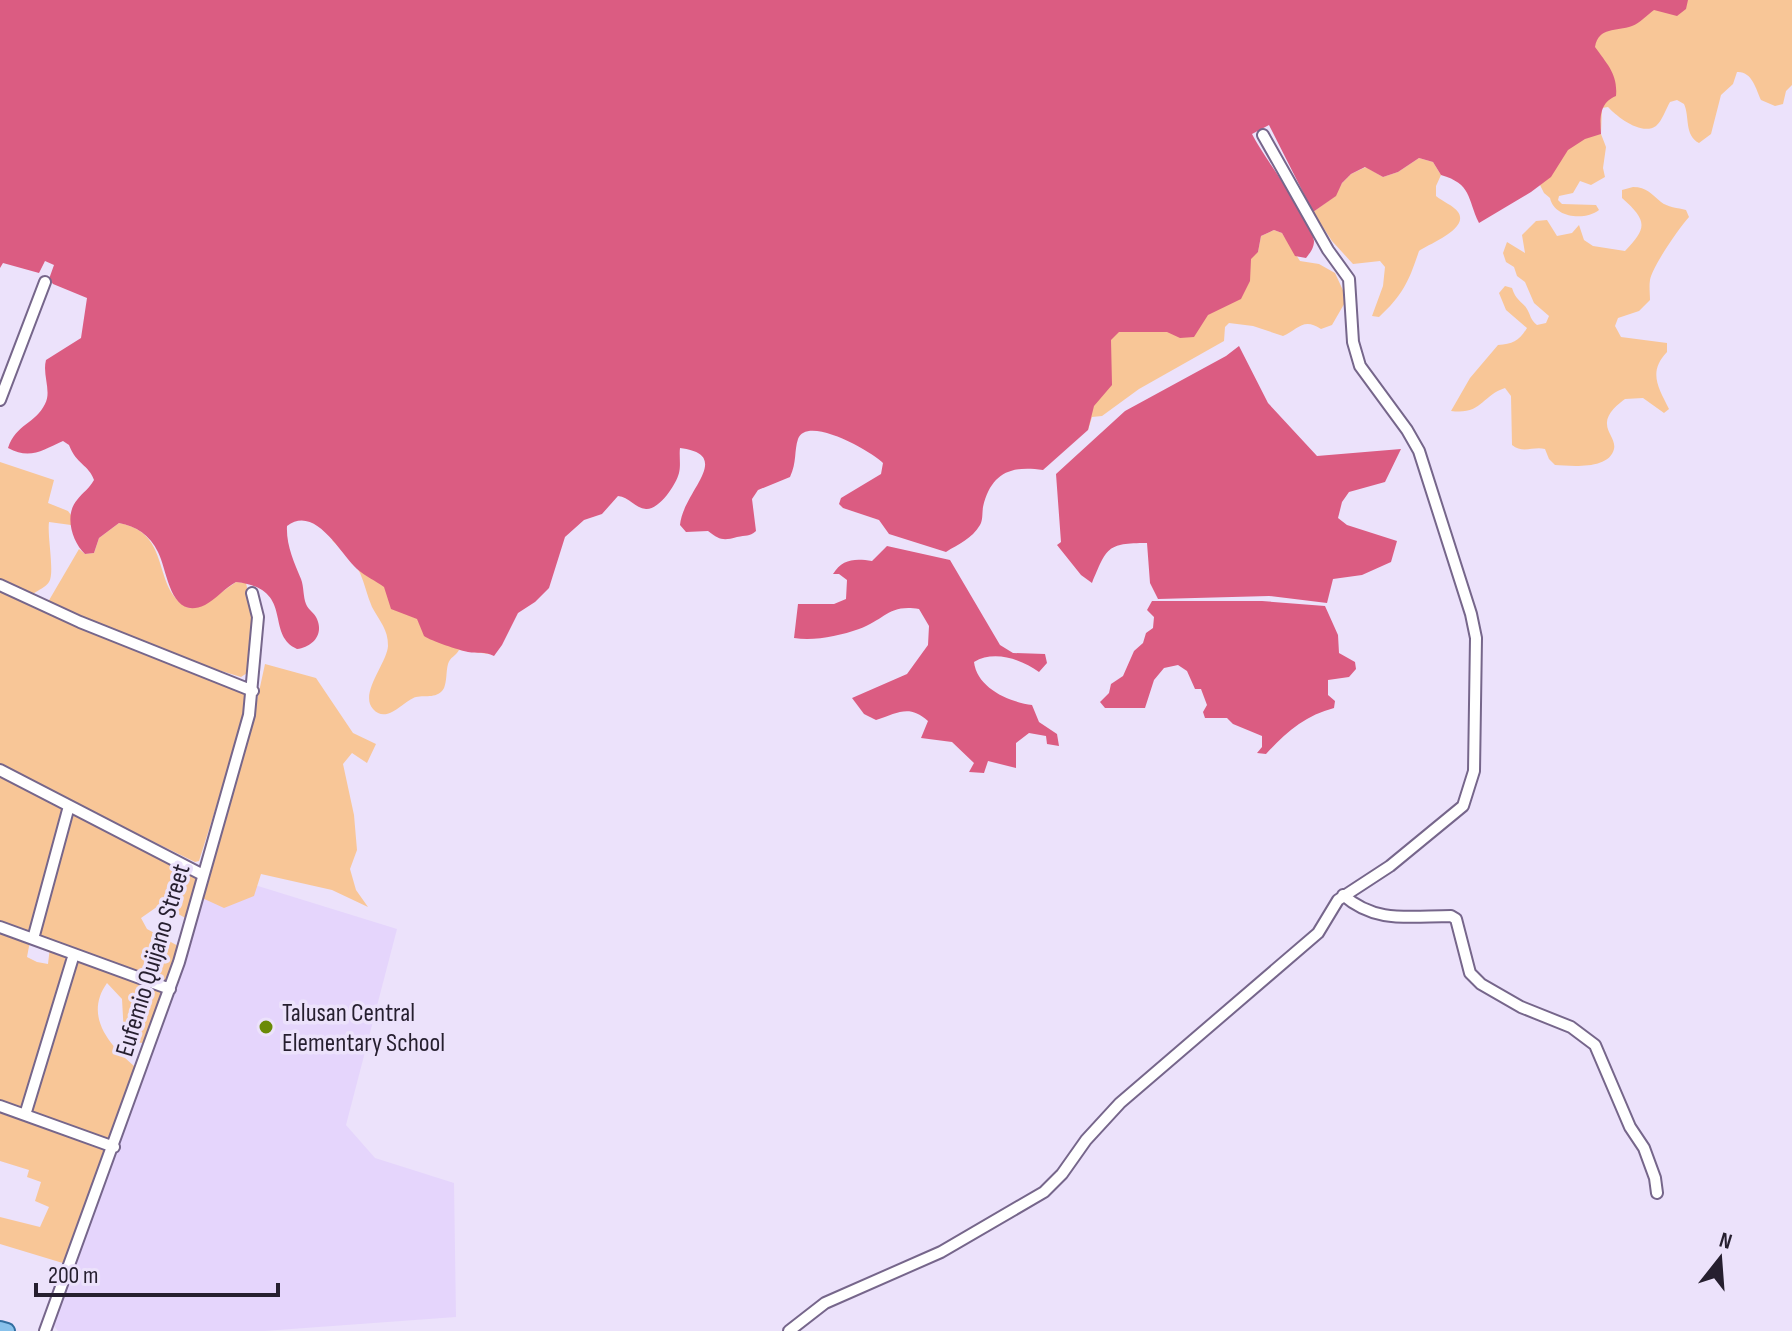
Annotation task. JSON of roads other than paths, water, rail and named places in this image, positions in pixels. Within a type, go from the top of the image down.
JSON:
[{"type":"main road","points":[[0,1329],[7,1331]]},
{"type":"street","points":[[789,1331],[825,1303],[941,1252],[1044,1192],[1120,1103],[1318,933],[1343,895],[1390,866],[1463,806],[1474,771],[1476,638],[1471,614],[1419,451],[1360,366],[1350,322],[1349,279],[1328,250],[1263,135]]},
{"type":"street","points":[[0,400],[45,282]]},
{"type":"street","points":[[0,585],[80,622],[253,691]]},
{"type":"street","name":"Eufemio Quijano Street","points":[[45,1331],[170,989],[249,715],[258,617],[252,593]]},
{"type":"street","points":[[0,770],[203,875]]},
{"type":"street","points":[[33,939],[69,806]]},
{"type":"street","points":[[1343,895],[1368,913],[1451,916],[1456,919],[1470,973],[1481,984],[1521,1007],[1571,1027],[1595,1045],[1630,1127],[1644,1148],[1657,1193]]},
{"type":"street","points":[[0,927],[170,989]]},
{"type":"street","points":[[25,1115],[74,954]]},
{"type":"street","points":[[0,1106],[114,1147]]},
{"type":"place","name":"Talusan Central Elementary School","points":[[266,1027]]}]
